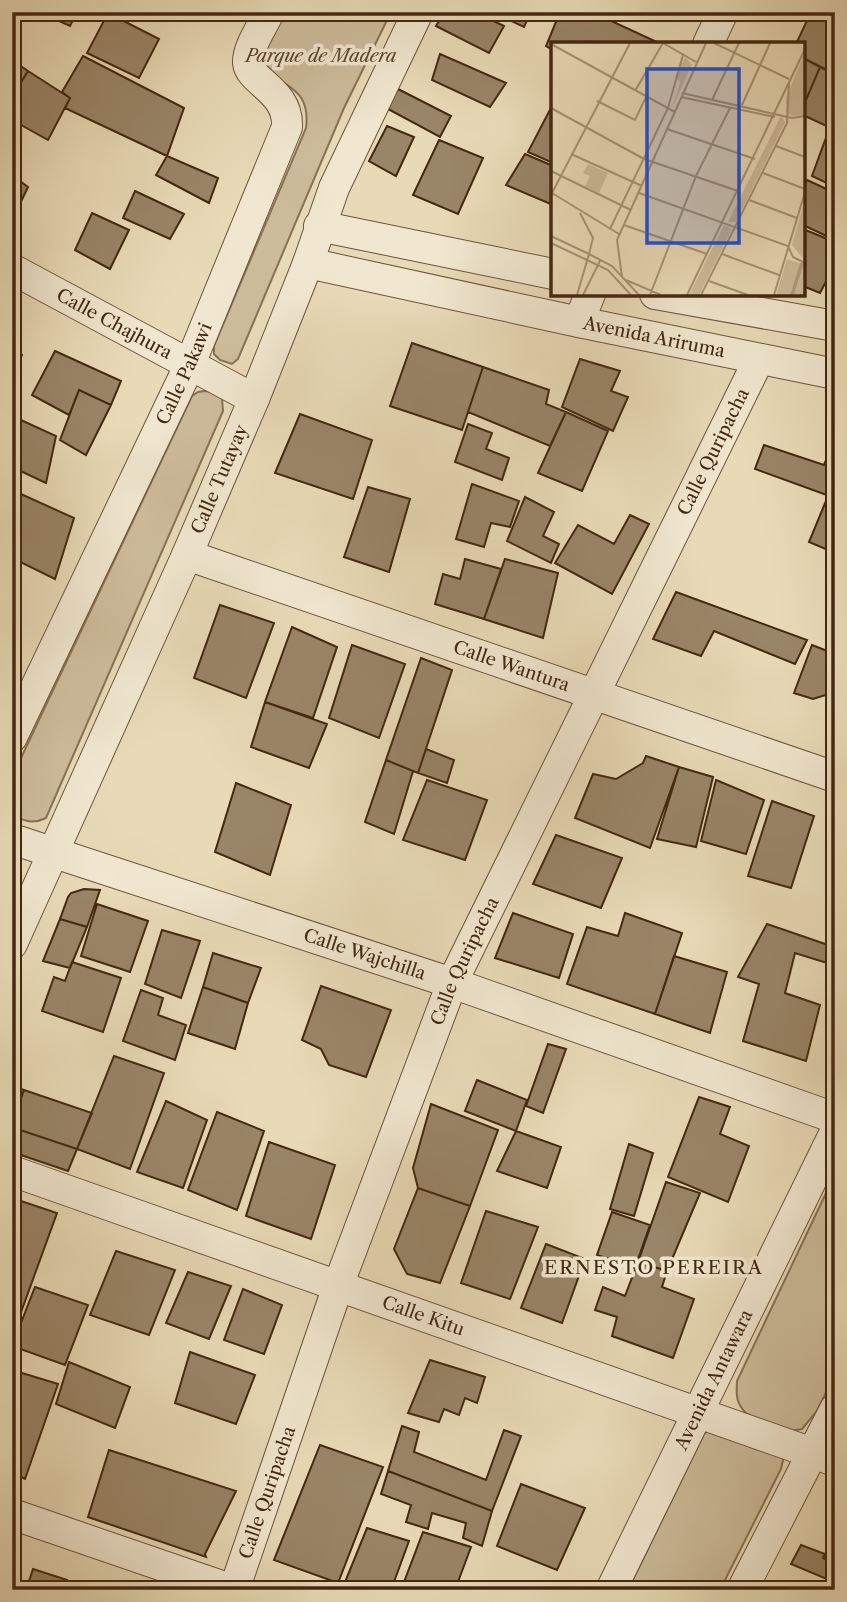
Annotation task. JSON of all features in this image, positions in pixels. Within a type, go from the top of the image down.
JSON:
[{"type":"street","name":"Calle Pakawi","points":[[12,737],[190,364],[287,127],[288,117],[282,104],[267,85],[250,72],[248,61],[269,12]]},
{"type":"street","name":"Calle Tutayay","points":[[12,944],[254,399],[308,263],[334,188],[418,12]]},
{"type":"street","points":[[709,42],[723,12]]},
{"type":"street","points":[[319,226],[551,274]]},
{"type":"street","name":"Avenida Ariruma","points":[[308,263],[835,374]]},
{"type":"street","name":"Calle Chajhura","points":[[12,269],[254,399]]},
{"type":"street","points":[[579,322],[589,296]]},
{"type":"street","points":[[666,296],[835,327]]},
{"type":"street","name":"Calle Quripacha","points":[[233,1590],[338,1286],[452,983],[759,359]]},
{"type":"street","name":"Calle Wantura","points":[[187,555],[835,777]]},
{"type":"street","name":"Calle Wajchilla","points":[[12,839],[452,983],[835,1118]]},
{"type":"street","name":"Avenida Antawara","points":[[611,1590],[835,1132]]},
{"type":"street","name":"Calle Kitu","points":[[12,1171],[824,1457]]},
{"type":"street","points":[[742,1590],[824,1457],[835,1409]]},
{"type":"street","points":[[12,1514],[233,1590]]},
{"type":"green space","name":"Parque de Madera","points":[[282,12],[391,12],[344,108],[238,359],[232,364],[220,360],[214,354],[214,346],[306,128],[303,101],[274,75],[263,55]]},
{"type":"green space","points":[[204,391],[213,392],[222,398],[223,411],[46,818],[33,821],[21,819],[12,814],[12,777],[192,396]]},
{"type":"green space","points":[[835,1174],[835,1374],[817,1411],[802,1429],[790,1431],[747,1414],[738,1399],[737,1381]]},
{"type":"green space","points":[[708,1430],[784,1456],[781,1469],[720,1590],[628,1590],[704,1434]]},
{"type":"building","points":[[39,12],[77,12],[70,26]]},
{"type":"building","points":[[444,12],[475,12],[504,26],[489,53],[436,26]]},
{"type":"building","points":[[492,12],[531,12],[524,27]]},
{"type":"building","points":[[560,12],[592,12],[657,42],[551,42],[551,49],[546,46]]},
{"type":"building","points":[[811,12],[826,12],[835,16],[835,64],[831,72],[805,59],[805,42],[797,42]]},
{"type":"building","points":[[108,13],[159,39],[139,78],[87,53]]},
{"type":"building","points":[[440,54],[506,83],[490,107],[432,80]]},
{"type":"building","points":[[83,56],[184,108],[167,156],[65,108],[70,98],[62,92]]},
{"type":"building","points":[[805,59],[820,67],[805,102]]},
{"type":"building","points":[[12,60],[28,71],[12,97]]},
{"type":"building","points":[[820,67],[835,74],[835,130],[805,116],[805,102]]},
{"type":"building","points":[[28,71],[70,98],[48,140],[12,120],[12,97]]},
{"type":"building","points":[[396,88],[451,116],[440,137],[388,109]]},
{"type":"building","points":[[551,108],[551,162],[528,152]]},
{"type":"building","points":[[387,126],[414,137],[396,176],[369,161]]},
{"type":"building","points":[[827,135],[835,139],[835,187],[812,176]]},
{"type":"building","points":[[439,140],[483,158],[458,214],[413,195]]},
{"type":"building","points":[[525,154],[551,165],[551,204],[506,185]]},
{"type":"building","points":[[167,156],[218,178],[209,203],[156,175]]},
{"type":"building","points":[[12,175],[28,187],[12,220]]},
{"type":"building","points":[[807,180],[835,193],[835,240],[805,226]]},
{"type":"building","points":[[135,191],[184,214],[170,239],[123,218]]},
{"type":"building","points":[[92,213],[129,230],[110,269],[75,250]]},
{"type":"building","points":[[805,230],[835,242],[835,269],[833,268],[820,293],[805,287]]},
{"type":"building","points":[[412,343],[483,367],[462,430],[390,406]]},
{"type":"building","points":[[12,349],[22,355],[12,377]]},
{"type":"building","points":[[55,351],[121,381],[111,405],[79,390],[69,415],[32,395]]},
{"type":"building","points":[[580,359],[620,371],[611,391],[628,397],[613,431],[562,407]]},
{"type":"building","points":[[483,367],[549,390],[546,404],[566,412],[550,446],[468,412]]},
{"type":"building","points":[[79,390],[111,405],[86,455],[60,440]]},
{"type":"building","points":[[566,412],[608,431],[582,491],[538,473]]},
{"type":"building","points":[[300,414],[372,440],[353,499],[275,473]]},
{"type":"building","points":[[12,416],[56,436],[46,483],[12,467]]},
{"type":"building","points":[[468,424],[492,433],[486,449],[509,458],[502,480],[455,462]]},
{"type":"building","points":[[835,439],[835,498],[755,469],[764,445],[824,465]]},
{"type":"building","points":[[472,484],[519,501],[510,527],[491,523],[484,547],[456,539]]},
{"type":"building","points":[[368,487],[410,499],[389,572],[344,557]]},
{"type":"building","points":[[12,490],[74,518],[55,579],[12,558]]},
{"type":"building","points":[[828,496],[835,498],[835,553],[809,542]]},
{"type":"building","points":[[525,497],[554,512],[543,536],[559,544],[551,563],[507,541]]},
{"type":"building","points":[[630,515],[649,524],[612,594],[555,563],[578,525],[614,544]]},
{"type":"building","points":[[465,559],[501,569],[484,619],[435,604],[443,574],[460,579]]},
{"type":"building","points":[[505,559],[558,573],[543,638],[484,619]]},
{"type":"building","points":[[676,592],[807,640],[795,664],[714,631],[701,656],[653,639]]},
{"type":"building","points":[[220,605],[274,623],[246,698],[194,678]]},
{"type":"building","points":[[292,627],[337,647],[313,718],[265,702]]},
{"type":"building","points":[[352,645],[405,664],[379,738],[329,718]]},
{"type":"building","points":[[812,645],[835,654],[835,692],[813,699],[794,693]]},
{"type":"building","points":[[421,658],[452,670],[418,773],[386,760]]},
{"type":"building","points":[[265,702],[327,724],[309,768],[251,747]]},
{"type":"building","points":[[426,749],[454,760],[447,783],[418,773]]},
{"type":"building","points":[[646,756],[679,767],[650,848],[575,818],[593,774],[616,779],[643,763]]},
{"type":"building","points":[[386,760],[413,771],[394,834],[365,822]]},
{"type":"building","points":[[679,767],[713,777],[696,847],[657,839]]},
{"type":"building","points":[[427,780],[487,800],[465,860],[403,840]]},
{"type":"building","points":[[716,780],[764,800],[746,854],[701,841]]},
{"type":"building","points":[[236,783],[291,805],[270,875],[215,852]]},
{"type":"building","points":[[772,801],[814,816],[791,888],[748,876]]},
{"type":"building","points":[[556,835],[622,858],[601,908],[533,884]]},
{"type":"building","points":[[84,889],[100,890],[87,927],[60,919],[71,893]]},
{"type":"building","points":[[97,904],[148,921],[130,972],[81,956]]},
{"type":"building","points":[[513,913],[573,934],[559,978],[495,958]]},
{"type":"building","points":[[625,913],[682,933],[655,1014],[567,984],[587,927],[618,936]]},
{"type":"building","points":[[60,919],[87,927],[70,968],[43,961]]},
{"type":"building","points":[[767,924],[831,946],[827,963],[795,953],[785,993],[820,1005],[806,1061],[743,1041],[759,984],[738,977]]},
{"type":"building","points":[[162,930],[200,941],[181,998],[145,984]]},
{"type":"building","points":[[213,953],[261,968],[248,1003],[203,987]]},
{"type":"building","points":[[674,956],[727,972],[710,1033],[655,1014]]},
{"type":"building","points":[[72,962],[121,978],[103,1032],[42,1011],[54,977],[65,981]]},
{"type":"building","points":[[321,986],[391,1010],[366,1077],[329,1065],[321,1049],[302,1040]]},
{"type":"building","points":[[203,987],[248,1003],[235,1049],[188,1033]]},
{"type":"building","points":[[141,990],[163,998],[158,1015],[186,1025],[175,1060],[123,1041]]},
{"type":"building","points":[[548,1044],[566,1049],[543,1113],[526,1106]]},
{"type":"building","points":[[114,1056],[164,1073],[130,1169],[77,1149]]},
{"type":"building","points":[[477,1080],[527,1100],[516,1131],[465,1111]]},
{"type":"building","points":[[12,1085],[24,1090],[14,1117],[20,1130],[77,1149],[68,1171],[12,1152]]},
{"type":"building","points":[[24,1090],[92,1113],[77,1149],[20,1130],[14,1117]]},
{"type":"building","points":[[699,1097],[730,1107],[720,1134],[749,1146],[728,1202],[668,1177]]},
{"type":"building","points":[[166,1101],[207,1120],[183,1188],[137,1172]]},
{"type":"building","points":[[431,1104],[498,1130],[470,1206],[418,1188],[413,1168]]},
{"type":"building","points":[[217,1112],[264,1131],[237,1210],[188,1190]]},
{"type":"building","points":[[516,1131],[561,1147],[547,1188],[497,1171]]},
{"type":"building","points":[[269,1142],[335,1165],[311,1239],[246,1216]]},
{"type":"building","points":[[629,1144],[653,1153],[634,1216],[610,1209]]},
{"type":"building","points":[[666,1182],[700,1193],[667,1271],[638,1262]]},
{"type":"building","points":[[418,1188],[470,1206],[440,1283],[407,1274],[394,1249]]},
{"type":"building","points":[[12,1198],[57,1213],[16,1326],[12,1324]]},
{"type":"building","points":[[486,1211],[538,1227],[510,1299],[461,1283]]},
{"type":"building","points":[[612,1212],[650,1225],[635,1268],[597,1255]]},
{"type":"building","points":[[546,1244],[585,1259],[562,1323],[521,1308]]},
{"type":"building","points":[[116,1251],[175,1270],[149,1335],[90,1315]]},
{"type":"building","points":[[638,1262],[667,1271],[662,1287],[694,1299],[673,1358],[612,1336],[617,1317],[595,1310],[603,1287],[625,1296]]},
{"type":"building","points":[[188,1272],[231,1286],[209,1339],[166,1323]]},
{"type":"building","points":[[35,1287],[88,1305],[65,1365],[12,1346]]},
{"type":"building","points":[[243,1289],[282,1305],[264,1354],[224,1340]]},
{"type":"building","points":[[190,1352],[255,1375],[236,1424],[175,1403]]},
{"type":"building","points":[[430,1360],[485,1377],[477,1403],[465,1398],[459,1415],[444,1409],[439,1422],[408,1413]]},
{"type":"building","points":[[69,1362],[130,1387],[115,1428],[56,1404]]},
{"type":"building","points":[[12,1370],[58,1384],[25,1479],[12,1473]]},
{"type":"building","points":[[402,1426],[419,1432],[414,1452],[486,1480],[504,1430],[521,1436],[492,1511],[388,1471]]},
{"type":"building","points":[[320,1445],[383,1467],[338,1583],[274,1560]]},
{"type":"building","points":[[109,1450],[236,1491],[205,1554],[206,1557],[88,1517]]},
{"type":"building","points":[[388,1471],[492,1511],[482,1546],[463,1538],[466,1523],[432,1513],[428,1529],[406,1522],[411,1505],[381,1494]]},
{"type":"building","points":[[521,1484],[585,1508],[557,1570],[497,1546]]},
{"type":"building","points":[[367,1528],[409,1541],[391,1590],[350,1590],[343,1587]]},
{"type":"building","points":[[423,1532],[471,1547],[455,1590],[401,1590]]},
{"type":"building","points":[[835,1537],[835,1563],[823,1558]]},
{"type":"building","points":[[801,1545],[825,1554],[823,1558],[835,1563],[829,1580],[791,1564]]},
{"type":"building","points":[[33,1569],[67,1580],[64,1590],[26,1590]]},
{"type":"district","name":"ERNESTO PEREIRA","points":[[654,1267]]}]
